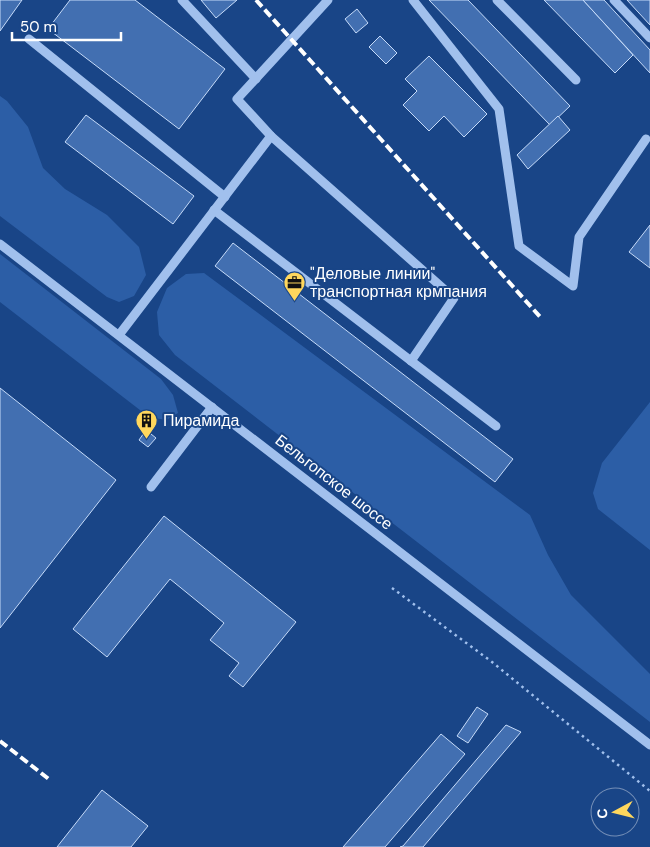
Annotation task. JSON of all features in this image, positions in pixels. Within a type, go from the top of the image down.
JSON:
[{"type":"street","points":[[182,0],[256,79]]},
{"type":"street","points":[[328,0],[237,99],[271,136],[454,298],[411,361]]},
{"type":"street","points":[[414,0],[499,109],[520,246],[573,286],[579,237],[646,139]]},
{"type":"street","points":[[497,0],[576,80]]},
{"type":"street","points":[[614,0],[650,38]]},
{"type":"street","points":[[29,39],[225,197]]},
{"type":"street","points":[[119,335],[271,136]]},
{"type":"street","points":[[214,210],[496,426]]},
{"type":"street","name":"Бельгопское шоссе","points":[[0,244],[650,745]]},
{"type":"street","points":[[151,488],[212,407]]},
{"type":"path","points":[[392,588],[492,662],[650,791]]},
{"type":"shaded area","points":[[0,96],[7,101],[28,127],[43,168],[65,189],[107,215],[139,247],[146,275],[134,296],[119,302],[107,297],[0,216]]},
{"type":"shaded area","points":[[0,254],[161,379],[173,395],[178,413],[166,420],[149,417],[0,302]]},
{"type":"shaded area","points":[[204,273],[530,515],[548,555],[571,595],[650,674],[650,722],[175,355],[159,335],[157,312],[167,288],[186,274]]},
{"type":"shaded area","points":[[650,402],[650,550],[598,509],[593,493],[602,463]]},
{"type":"building","points":[[0,0],[22,0],[0,31]]},
{"type":"building","points":[[70,0],[135,0],[225,69],[179,129],[48,29]]},
{"type":"building","points":[[201,0],[237,0],[216,18]]},
{"type":"building","points":[[429,0],[468,0],[570,106],[550,125]]},
{"type":"building","points":[[544,0],[583,0],[633,55],[615,73]]},
{"type":"building","points":[[583,0],[604,0],[650,50],[650,73]]},
{"type":"building","points":[[627,0],[650,0],[650,25]]},
{"type":"building","points":[[357,9],[368,23],[356,33],[345,19]]},
{"type":"building","points":[[380,36],[397,53],[386,64],[369,47]]},
{"type":"building","points":[[429,56],[487,114],[464,137],[444,116],[429,131],[403,105],[417,91],[405,79]]},
{"type":"building","points":[[86,115],[194,196],[173,224],[65,142]]},
{"type":"building","points":[[558,116],[570,130],[528,169],[517,155]]},
{"type":"building","points":[[650,225],[650,268],[629,252]]},
{"type":"building","points":[[233,243],[513,459],[495,482],[215,266]]},
{"type":"building","points":[[0,388],[116,480],[0,628]]},
{"type":"building","name":"Пирамида","points":[[146,430],[156,438],[148,447],[139,440]]},
{"type":"building","points":[[164,516],[296,622],[243,687],[229,676],[239,663],[210,640],[224,623],[170,579],[107,657],[73,629]]},
{"type":"building","points":[[477,707],[488,714],[468,743],[457,736]]},
{"type":"building","points":[[506,725],[521,732],[423,847],[400,847],[403,846]]},
{"type":"building","points":[[441,734],[465,754],[385,847],[343,847]]},
{"type":"building","points":[[102,790],[148,826],[131,847],[57,847]]},
{"type":"railway","points":[[256,0],[542,319]]},
{"type":"railway","points":[[0,741],[50,780]]},
{"type":"place","name":"\"Деловые линии\" транспортная крмпания","points":[[294,301]]},
{"type":"place","name":"Пирамида","points":[[147,439]]}]
